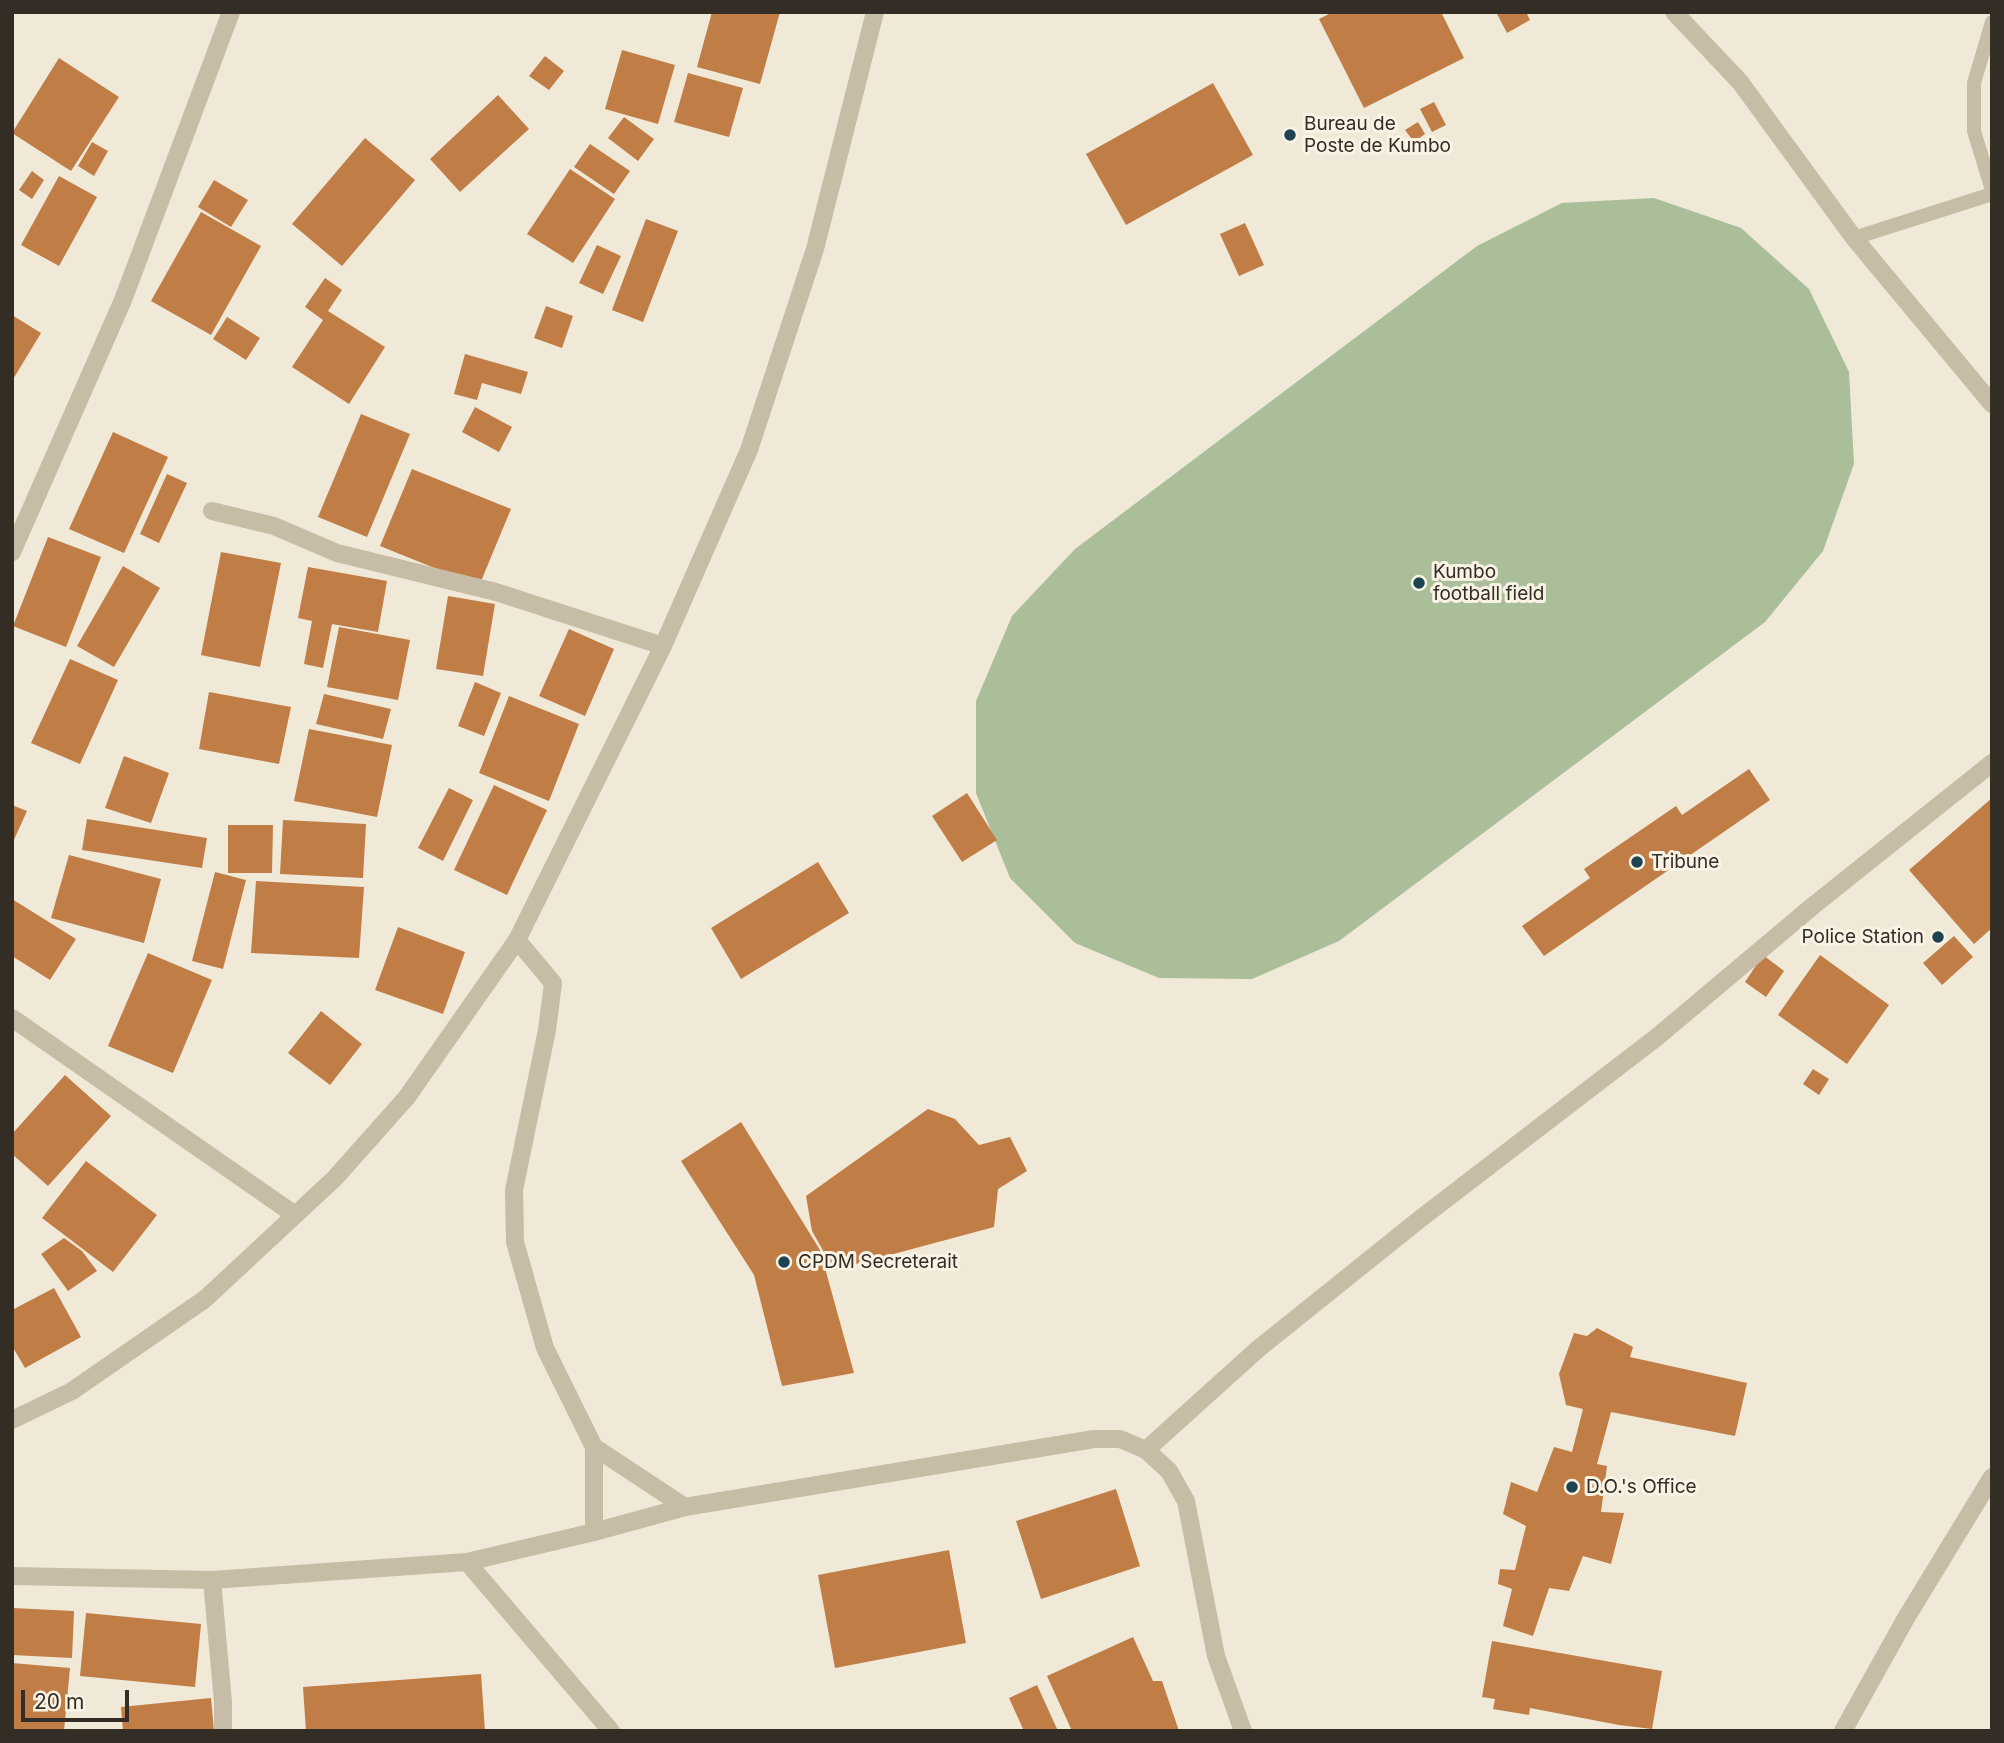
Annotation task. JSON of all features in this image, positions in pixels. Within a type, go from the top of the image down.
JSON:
[{"type":"street","points":[[12,552],[123,300],[231,12]]},
{"type":"street","points":[[12,1420],[72,1391],[205,1299],[335,1178],[407,1097],[517,940],[663,646],[749,450],[815,249],[875,12]]},
{"type":"street","points":[[1674,12],[1740,82],[1854,238],[1992,404]]},
{"type":"street","points":[[212,511],[274,526],[337,553],[496,592],[663,646]]},
{"type":"street","points":[[1146,1450],[1278,1334],[1420,1219],[1657,1037],[1815,905],[1992,763]]},
{"type":"street","points":[[517,940],[553,983],[547,1030],[514,1190],[515,1242],[545,1348],[594,1447],[594,1532]]},
{"type":"street","points":[[12,1018],[295,1215]]},
{"type":"street","points":[[12,1576],[212,1580],[467,1562],[685,1507],[1094,1439],[1120,1439],[1146,1450],[1169,1471],[1186,1501],[1216,1656],[1243,1731]]},
{"type":"street","points":[[594,1447],[685,1507]]},
{"type":"street","points":[[1843,1731],[1906,1618],[1992,1477]]},
{"type":"street","points":[[467,1562],[611,1731]]},
{"type":"street","points":[[212,1580],[223,1702],[223,1731]]},
{"type":"lane","points":[[1854,238],[1992,192],[1974,131],[1974,83],[1992,22]]},
{"type":"green space","name":"Kumbo football field","points":[[1654,198],[1741,228],[1809,289],[1849,372],[1854,464],[1823,551],[1765,622],[1339,941],[1252,979],[1159,978],[1075,943],[1010,878],[976,793],[976,701],[1012,616],[1075,549],[1477,246],[1562,203]]},
{"type":"building","points":[[712,12],[780,12],[760,84],[697,67]]},
{"type":"building","points":[[1333,12],[1441,12],[1464,58],[1364,108],[1319,19]]},
{"type":"building","points":[[1496,12],[1526,12],[1530,20],[1507,33]]},
{"type":"building","points":[[622,50],[675,65],[658,124],[605,109]]},
{"type":"building","points":[[545,56],[564,71],[549,90],[529,76]]},
{"type":"building","points":[[59,58],[119,97],[71,171],[12,133]]},
{"type":"building","points":[[688,73],[743,88],[729,137],[674,122]]},
{"type":"building","points":[[1213,83],[1253,155],[1126,225],[1086,154]]},
{"type":"building","points":[[498,95],[529,129],[460,192],[430,159]]},
{"type":"building","points":[[1434,102],[1446,125],[1432,132],[1420,109]]},
{"type":"building","points":[[624,117],[654,139],[638,161],[608,138]]},
{"type":"building","points":[[1418,122],[1425,134],[1414,142],[1405,130]]},
{"type":"building","points":[[365,138],[415,180],[342,266],[292,224]]},
{"type":"building","points":[[92,142],[108,151],[94,176],[78,166]]},
{"type":"building","points":[[590,144],[630,171],[614,194],[574,167]]},
{"type":"building","points":[[570,169],[615,199],[573,263],[527,234]]},
{"type":"building","points":[[32,171],[44,180],[32,199],[19,190]]},
{"type":"building","points":[[59,176],[97,197],[59,266],[21,245]]},
{"type":"building","points":[[214,180],[248,200],[231,227],[198,207]]},
{"type":"building","points":[[201,212],[261,246],[211,335],[151,301]]},
{"type":"building","points":[[646,219],[678,231],[643,322],[612,310]]},
{"type":"building","points":[[1245,223],[1264,265],[1239,276],[1220,234]]},
{"type":"building","points":[[597,245],[621,256],[603,294],[579,283]]},
{"type":"building","points":[[325,278],[342,290],[328,311],[385,347],[349,404],[292,367],[323,320],[305,307]]},
{"type":"building","points":[[546,306],[573,316],[562,348],[534,338]]},
{"type":"building","points":[[12,315],[41,333],[12,381]]},
{"type":"building","points":[[227,317],[260,338],[246,360],[213,339]]},
{"type":"building","points":[[465,354],[528,372],[521,394],[482,383],[477,400],[454,394]]},
{"type":"building","points":[[475,407],[512,427],[499,452],[462,432]]},
{"type":"building","points":[[361,414],[410,434],[367,537],[318,517]]},
{"type":"building","points":[[113,432],[168,457],[124,553],[69,529]]},
{"type":"building","points":[[412,469],[511,509],[479,586],[380,546]]},
{"type":"building","points":[[167,474],[187,483],[159,543],[140,534]]},
{"type":"building","points":[[48,537],[101,557],[66,647],[13,626]]},
{"type":"building","points":[[221,552],[281,563],[260,667],[201,655]]},
{"type":"building","points":[[123,566],[160,588],[114,667],[77,646]]},
{"type":"building","points":[[308,567],[387,581],[378,632],[332,624],[323,668],[304,664],[312,621],[298,618]]},
{"type":"building","points":[[448,596],[495,604],[483,676],[436,669]]},
{"type":"building","points":[[339,627],[410,640],[398,700],[327,687]]},
{"type":"building","points":[[569,629],[614,649],[585,716],[539,696]]},
{"type":"building","points":[[70,659],[118,680],[80,764],[31,743]]},
{"type":"building","points":[[475,682],[501,693],[484,736],[458,726]]},
{"type":"building","points":[[209,692],[291,707],[279,764],[199,749]]},
{"type":"building","points":[[324,694],[391,709],[383,739],[316,724]]},
{"type":"building","points":[[509,696],[579,724],[549,801],[479,773]]},
{"type":"building","points":[[309,729],[392,745],[377,817],[294,801]]},
{"type":"building","points":[[124,756],[169,773],[151,823],[105,808]]},
{"type":"building","name":"Tribune","points":[[1749,769],[1770,800],[1544,956],[1522,926],[1590,878],[1584,869],[1676,806],[1682,815]]},
{"type":"building","points":[[494,785],[547,810],[507,895],[454,870]]},
{"type":"building","points":[[449,788],[473,800],[443,861],[418,848]]},
{"type":"building","points":[[967,793],[997,840],[962,862],[932,816]]},
{"type":"building","points":[[1992,798],[1992,928],[1974,944],[1909,870]]},
{"type":"building","points":[[12,805],[27,811],[12,844]]},
{"type":"building","points":[[87,819],[207,838],[202,868],[82,850]]},
{"type":"building","points":[[283,820],[366,824],[363,878],[280,874]]},
{"type":"building","points":[[228,825],[273,825],[272,873],[228,873]]},
{"type":"building","points":[[69,855],[161,879],[144,943],[51,918]]},
{"type":"building","points":[[818,862],[849,913],[741,979],[711,928]]},
{"type":"building","points":[[215,872],[246,880],[223,969],[192,961]]},
{"type":"building","points":[[256,881],[364,887],[359,958],[251,953]]},
{"type":"building","points":[[12,899],[76,939],[50,980],[12,956]]},
{"type":"building","points":[[398,927],[465,952],[443,1014],[375,990]]},
{"type":"building","points":[[1954,936],[1973,957],[1942,985],[1923,963]]},
{"type":"building","points":[[148,953],[212,980],[173,1073],[108,1046]]},
{"type":"building","points":[[1763,955],[1784,971],[1766,997],[1745,982]]},
{"type":"building","points":[[1820,955],[1889,1005],[1847,1064],[1778,1015]]},
{"type":"building","points":[[321,1011],[362,1044],[330,1085],[288,1053]]},
{"type":"building","points":[[1813,1069],[1829,1079],[1819,1095],[1803,1084]]},
{"type":"building","points":[[65,1075],[111,1116],[48,1186],[12,1154],[12,1134]]},
{"type":"building","points":[[928,1109],[955,1119],[979,1145],[1010,1137],[1027,1171],[998,1189],[994,1227],[834,1270],[812,1231],[806,1196]]},
{"type":"building","name":"CPDM Secreterait","points":[[741,1122],[820,1250],[854,1373],[782,1386],[754,1275],[681,1161]]},
{"type":"building","points":[[86,1161],[157,1215],[113,1272],[42,1218]]},
{"type":"building","points":[[64,1238],[82,1251],[97,1271],[68,1291],[41,1254]]},
{"type":"building","points":[[54,1288],[81,1337],[25,1368],[12,1346],[12,1310]]},
{"type":"building","name":"D.O.'s Office","points":[[1597,1328],[1633,1347],[1630,1357],[1747,1383],[1735,1436],[1611,1412],[1597,1464],[1607,1466],[1601,1512],[1624,1513],[1611,1564],[1583,1556],[1569,1591],[1549,1588],[1533,1636],[1503,1626],[1512,1589],[1498,1584],[1500,1569],[1515,1570],[1526,1526],[1503,1514],[1511,1482],[1537,1492],[1554,1447],[1572,1452],[1583,1409],[1566,1405],[1559,1374],[1574,1333],[1587,1336]]},
{"type":"building","points":[[1116,1489],[1140,1566],[1041,1599],[1016,1521]]},
{"type":"building","points":[[949,1550],[966,1643],[835,1668],[818,1575]]},
{"type":"building","points":[[12,1608],[74,1611],[72,1658],[12,1655]]},
{"type":"building","points":[[86,1613],[201,1624],[195,1687],[80,1676]]},
{"type":"building","points":[[1133,1637],[1153,1681],[1162,1681],[1179,1731],[1072,1731],[1047,1676]]},
{"type":"building","points":[[1492,1641],[1662,1671],[1652,1729],[1530,1708],[1529,1715],[1493,1709],[1495,1699],[1482,1697]]},
{"type":"building","points":[[12,1663],[70,1668],[64,1731],[12,1731]]},
{"type":"building","points":[[481,1674],[485,1731],[306,1731],[303,1687]]},
{"type":"building","points":[[1037,1685],[1058,1731],[1024,1731],[1009,1698]]},
{"type":"building","points":[[211,1698],[214,1731],[123,1731],[121,1707]]},
{"type":"place","name":"Bureau de Poste de Kumbo","points":[[1290,135]]},
{"type":"place","name":"Kumbo football field","points":[[1419,583]]},
{"type":"place","name":"Tribune","points":[[1637,862]]},
{"type":"place","name":"Police Station","points":[[1938,937]]},
{"type":"place","name":"CPDM Secreterait","points":[[784,1262]]},
{"type":"place","name":"D.O.'s Office","points":[[1572,1487]]}]
